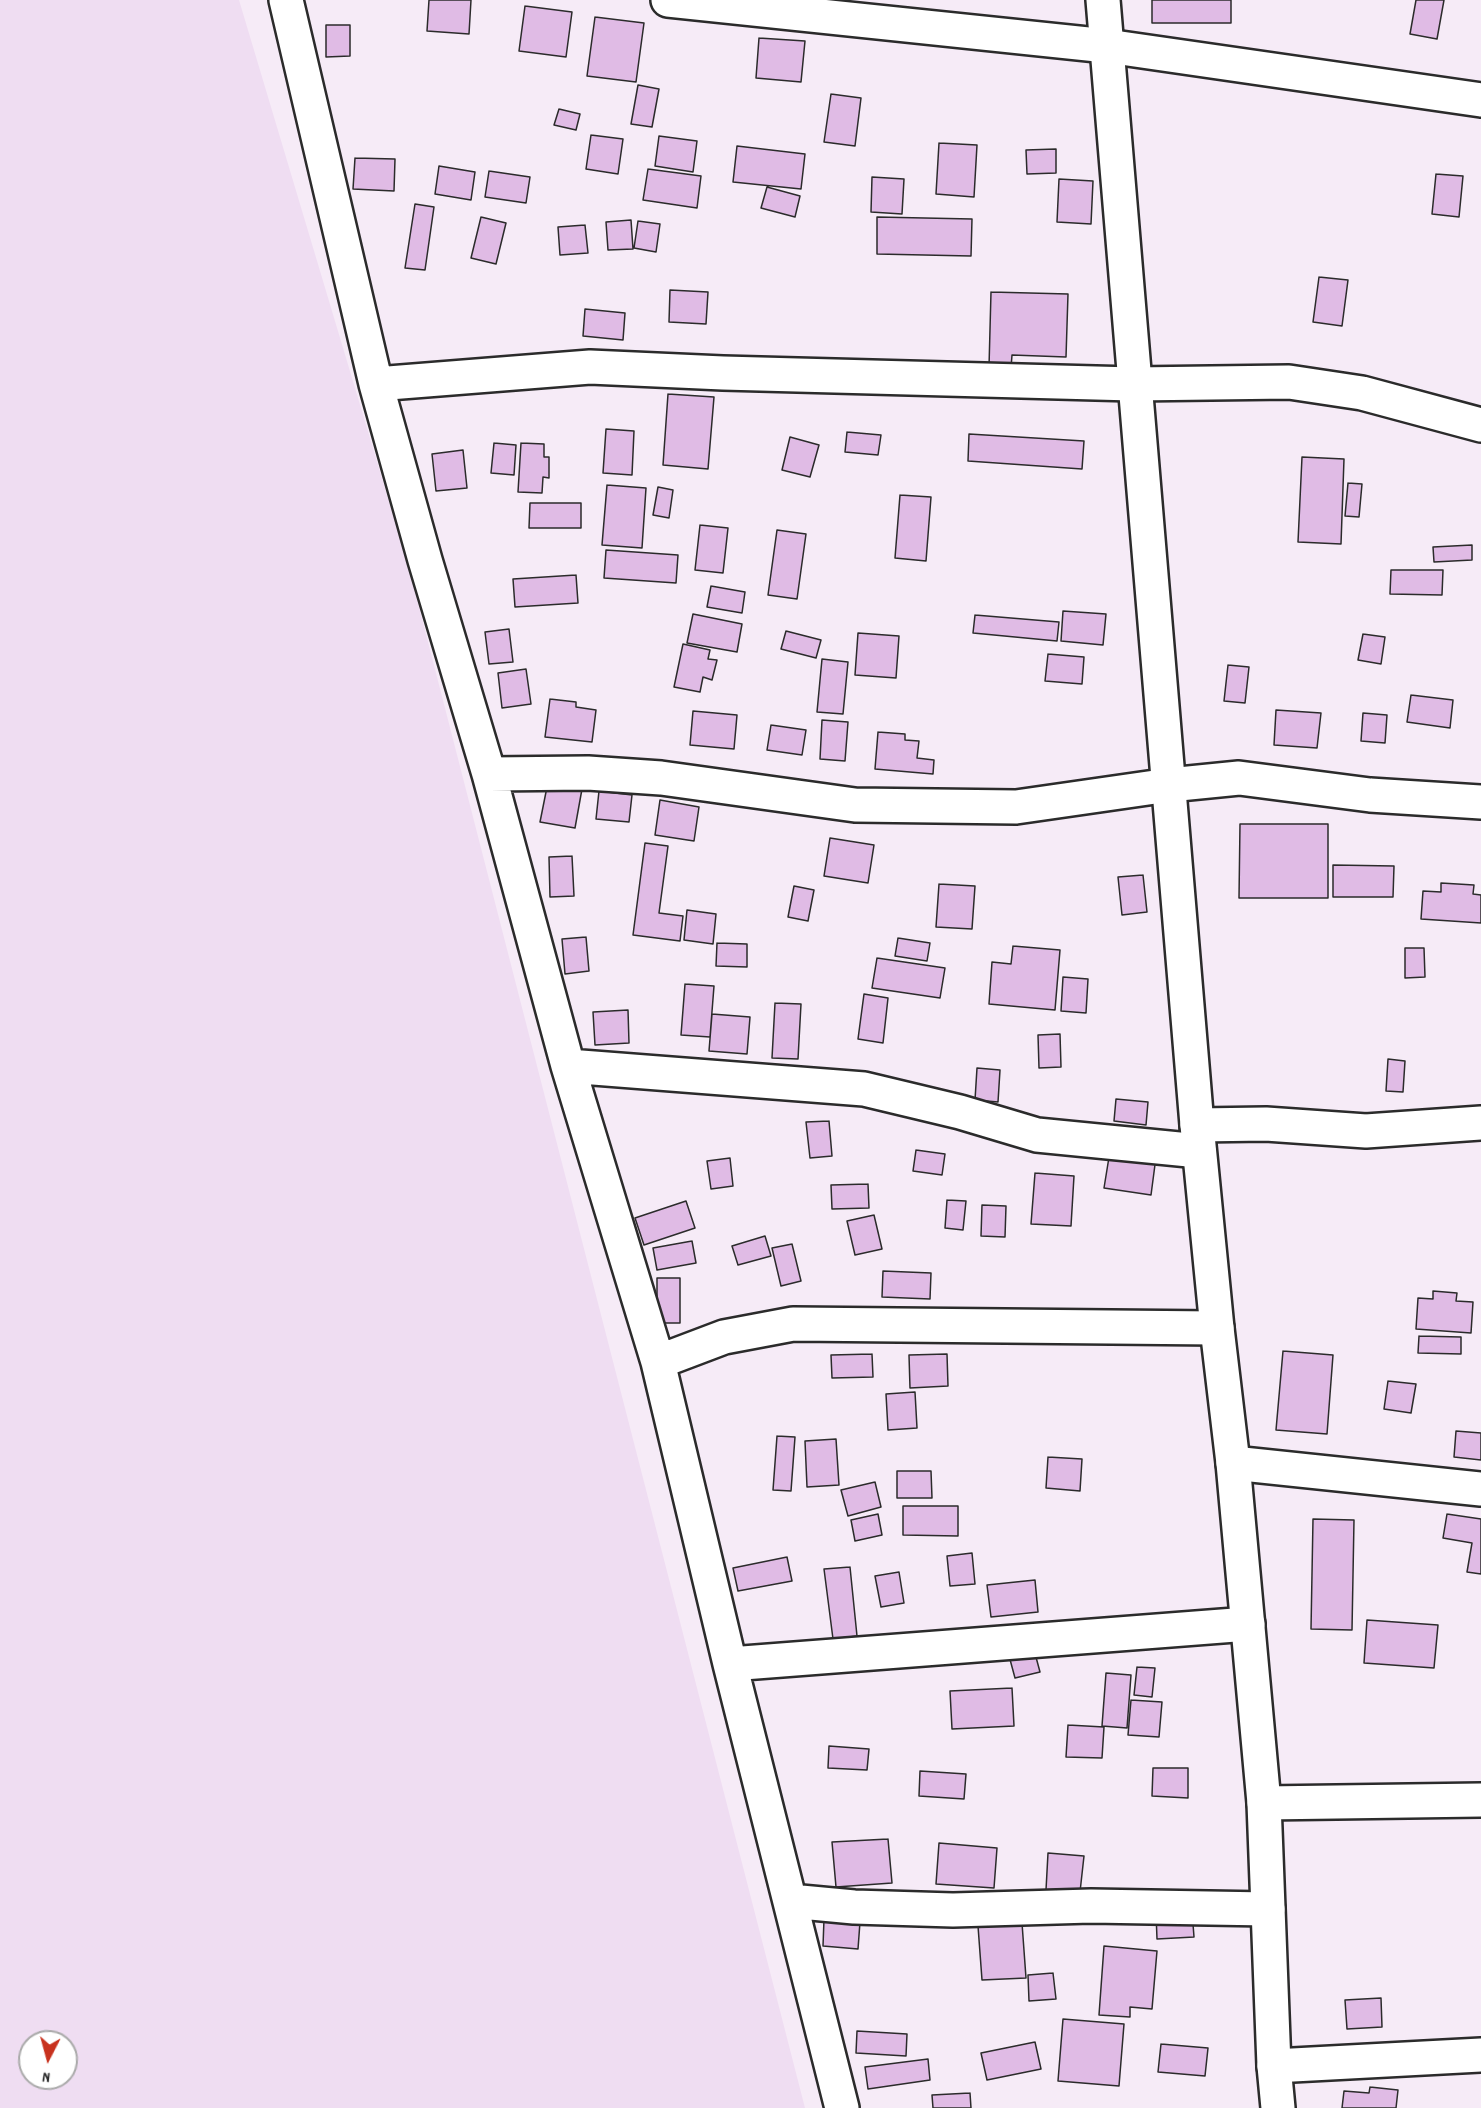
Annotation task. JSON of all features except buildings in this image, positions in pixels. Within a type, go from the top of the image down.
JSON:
[{"type":"street","points":[[286,0],[376,384],[489,774],[568,1066],[658,1362],[730,1664],[842,2108]]},
{"type":"street","points":[[668,0],[1107,46],[1481,100]]},
{"type":"street","points":[[1103,0],[1133,384],[1198,1138],[1233,1463],[1264,1803],[1274,2066],[1278,2108]]},
{"type":"street","points":[[376,384],[590,367],[723,373],[1133,384],[1289,382],[1362,393],[1481,425]]},
{"type":"street","points":[[489,774],[588,773],[661,778],[855,805],[1016,807],[1168,785],[1239,778],[1370,795],[1481,802]]},
{"type":"street","points":[[568,1066],[864,1089],[960,1112],[1037,1135],[1198,1138],[1266,1124],[1366,1131],[1481,1123]]},
{"type":"street","points":[[658,1362],[724,1337],[793,1324],[1217,1328]]},
{"type":"street","points":[[1233,1463],[1481,1489]]},
{"type":"street","points":[[730,1664],[1248,1624]]},
{"type":"street","points":[[1264,1803],[1481,1800]]},
{"type":"street","points":[[790,1901],[854,1908],[953,1910],[1091,1906],[1268,1909]]},
{"type":"street","points":[[1274,2066],[1481,2055]]},
{"type":"shaded area","points":[[0,0],[239,0],[410,572],[805,2108],[0,2108]]}]
